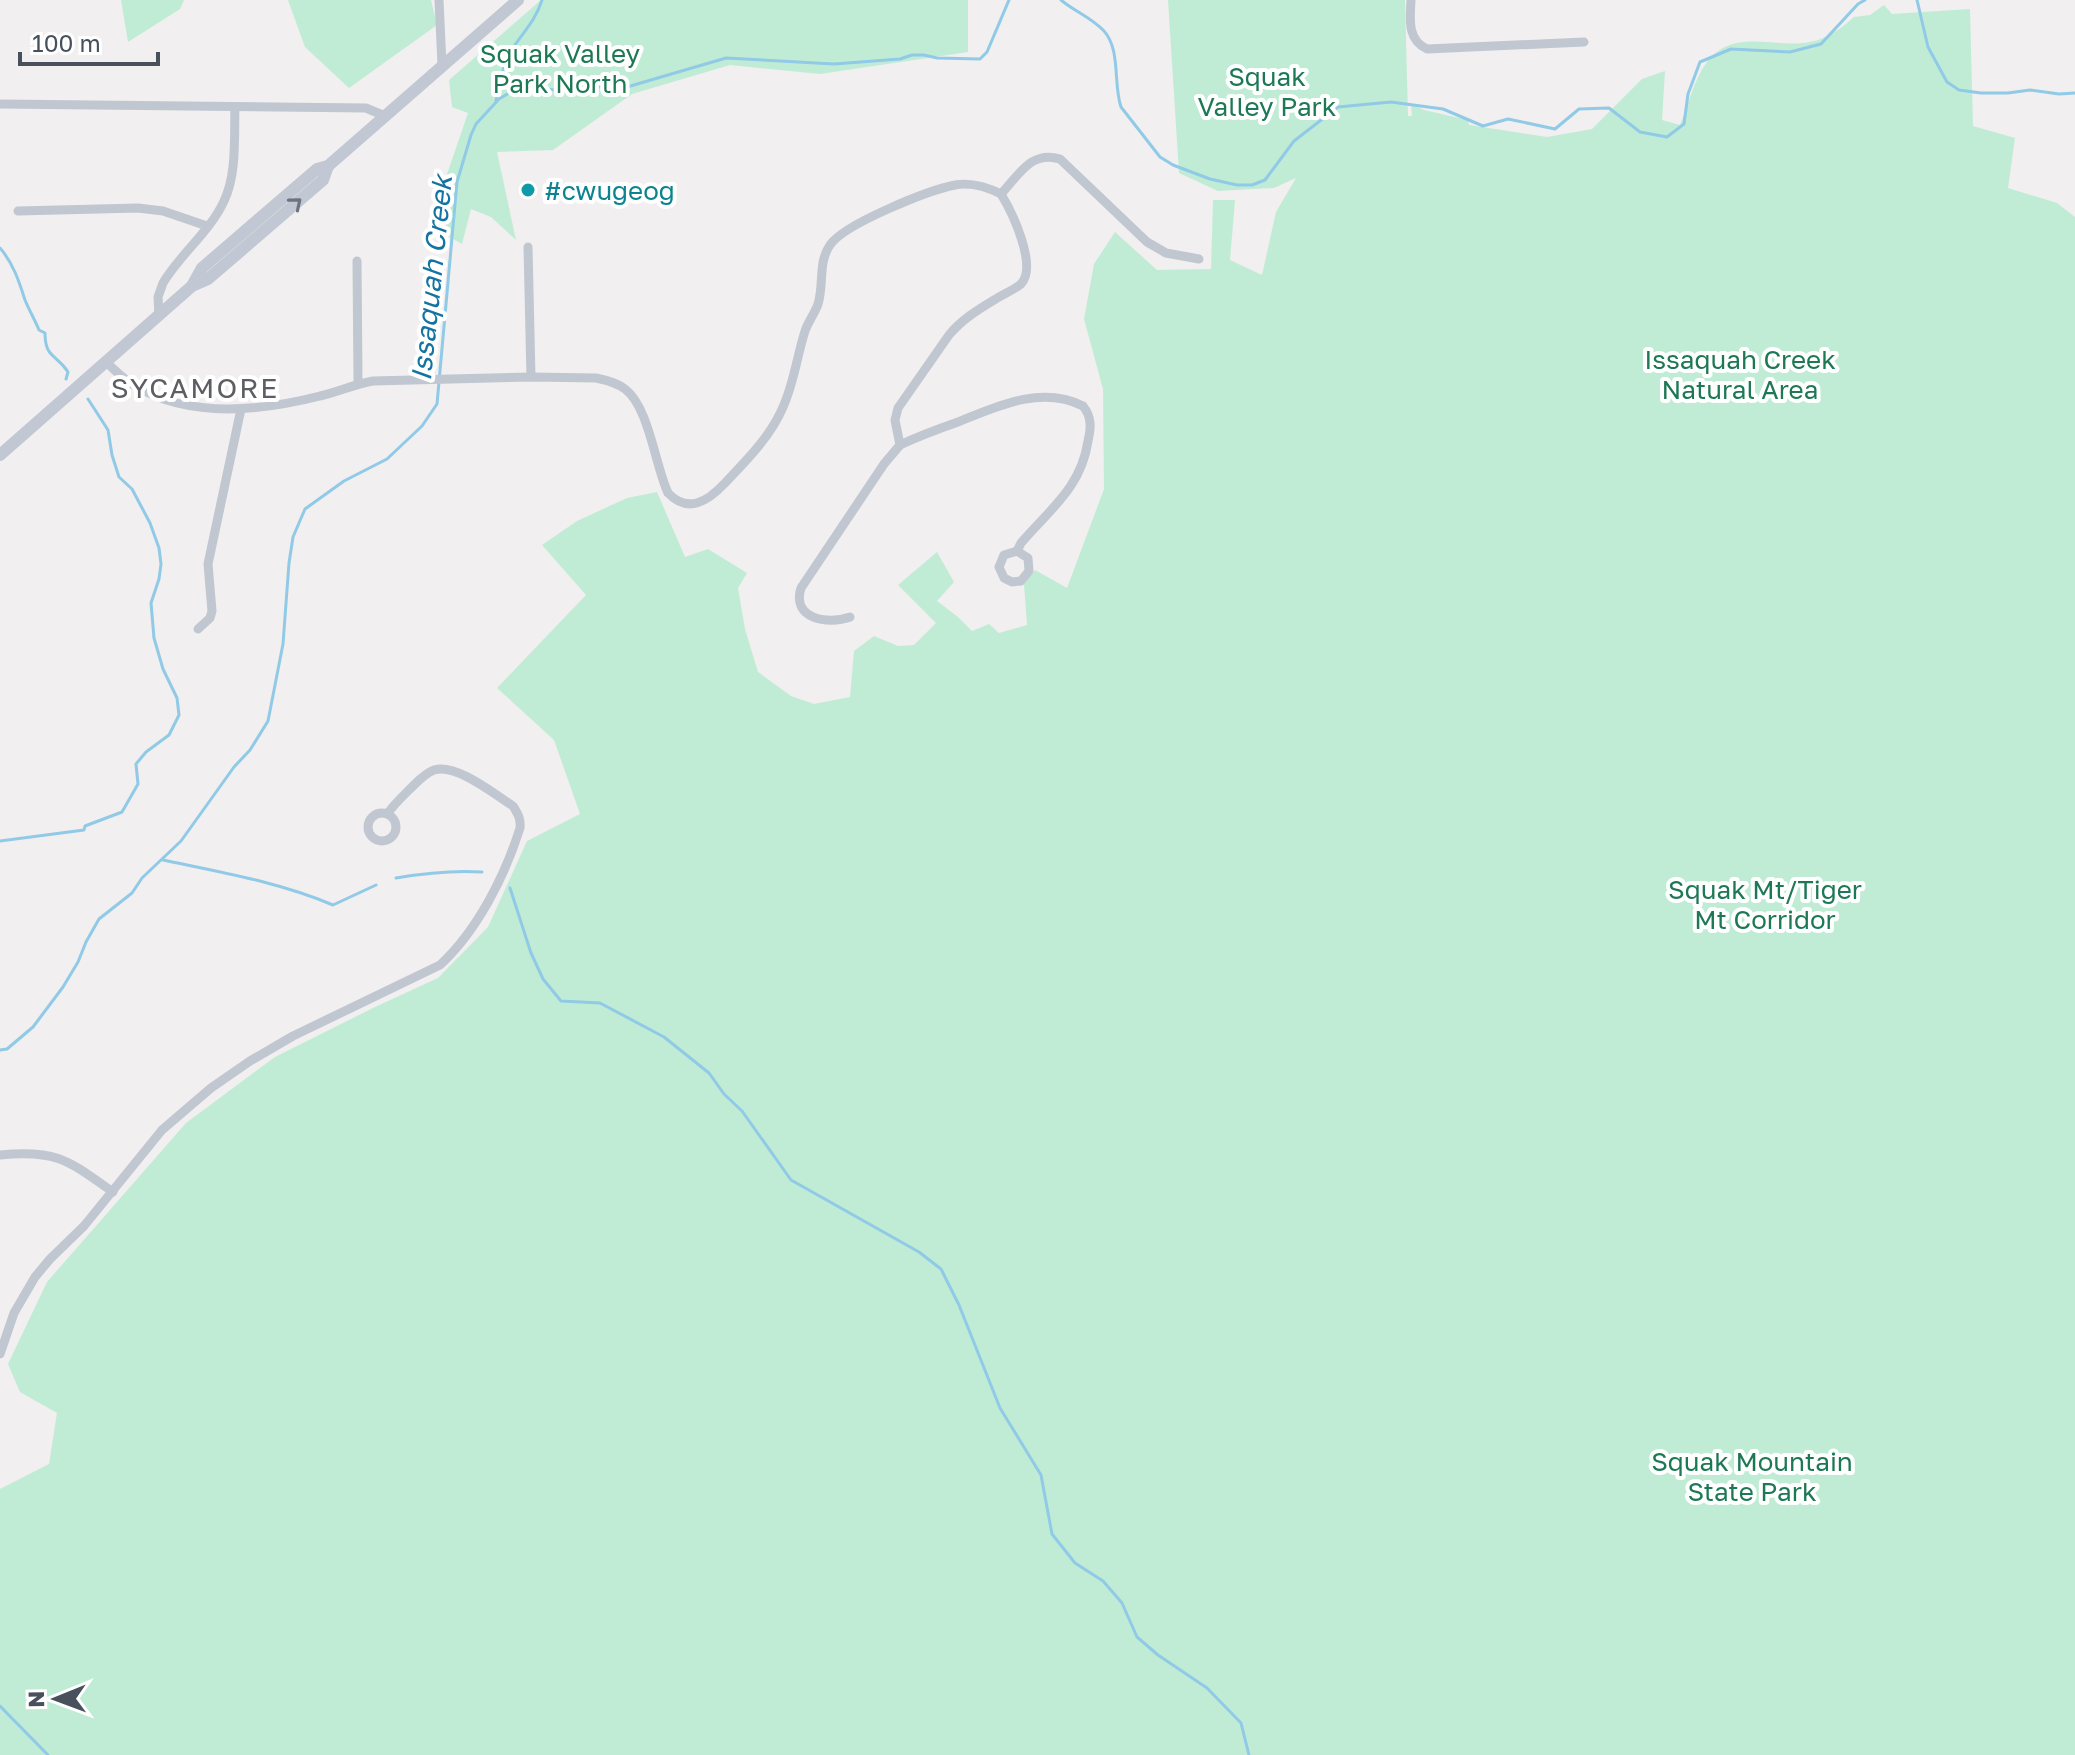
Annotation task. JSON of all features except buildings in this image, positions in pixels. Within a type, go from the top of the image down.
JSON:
[{"type":"main road","points":[[0,455],[192,286],[208,279],[262,224],[323,180],[328,166],[518,0]]},
{"type":"street","points":[[439,0],[442,65]]},
{"type":"street","points":[[1411,0],[1411,29],[1416,42],[1427,49],[1584,42]]},
{"type":"street","points":[[0,104],[366,108],[385,116]]},
{"type":"street","points":[[159,316],[158,297],[163,283],[218,213],[228,191],[235,107]]},
{"type":"street","points":[[1001,194],[1036,159],[1044,156],[1060,159],[1147,242],[1166,253],[1199,259]]},
{"type":"street","points":[[107,363],[127,381],[151,394],[190,405],[241,409],[322,396],[358,383],[389,380],[596,378],[616,383],[625,389],[639,407],[668,493],[679,502],[696,503],[712,496],[760,444],[783,409],[806,329],[818,303],[823,263],[832,242],[840,233],[938,190],[955,185],[979,186],[1001,194],[1013,213],[1026,263],[1024,278],[1013,289],[976,310],[949,335],[895,414],[900,445]]},
{"type":"street","points":[[18,211],[138,208],[163,211],[207,226]]},
{"type":"street","points":[[528,247],[531,377]]},
{"type":"street","points":[[357,261],[358,383]]},
{"type":"street","points":[[850,617],[834,621],[814,617],[800,607],[799,594],[875,477],[900,445],[1020,400],[1061,398],[1083,406],[1090,418],[1090,429],[1081,469],[1063,498],[1038,523],[1017,551]]},
{"type":"street","points":[[198,629],[210,618],[212,611],[208,564],[241,409]]},
{"type":"street","points":[[0,1354],[14,1313],[35,1277],[84,1226],[162,1130],[250,1061],[293,1036],[440,965],[458,946],[492,895],[520,828],[518,813],[513,806],[446,768],[425,775],[388,813]]},
{"type":"street","points":[[0,1155],[33,1153],[60,1158],[113,1192]]},
{"type":"green space","points":[[121,0],[184,0],[180,9],[128,42]]},
{"type":"green space","points":[[288,0],[431,0],[437,25],[349,88],[305,47]]},
{"type":"green space","name":"Squak Valley Park North","points":[[541,0],[968,0],[968,52],[820,74],[730,65],[632,94],[553,150],[497,152],[516,240],[491,217],[471,209],[462,244],[446,235],[444,183],[468,113],[452,107],[449,80]]},
{"type":"green space","points":[[1168,0],[1405,0],[1408,116],[1412,116],[1411,104],[1468,120],[1469,125],[1547,137],[1592,129],[1642,79],[1665,71],[1662,120],[1680,125],[1702,69],[1719,50],[1732,44],[1808,42],[1832,34],[1854,17],[1870,15],[1884,5],[1892,14],[1970,9],[1973,126],[2015,138],[2008,188],[2057,203],[2075,217],[2075,1755],[0,1755],[0,1489],[49,1464],[57,1413],[20,1392],[8,1364],[47,1282],[186,1123],[275,1057],[438,978],[488,927],[527,841],[580,814],[554,740],[497,688],[586,595],[542,545],[577,521],[627,498],[657,492],[685,557],[708,549],[747,573],[738,588],[745,629],[758,672],[791,696],[814,704],[850,697],[854,651],[874,636],[898,646],[914,645],[936,623],[898,585],[937,552],[954,582],[937,601],[972,631],[989,624],[999,633],[1027,625],[1024,584],[1035,570],[1067,588],[1104,489],[1103,389],[1084,319],[1094,264],[1115,232],[1157,270],[1211,269],[1213,200],[1235,200],[1230,260],[1262,275],[1276,212],[1296,178],[1274,188],[1218,191],[1179,173]]},
{"type":"waterway","points":[[496,101],[508,57],[542,0]]},
{"type":"waterway","name":"Issaquah Creek","points":[[0,1050],[7,1049],[33,1027],[63,987],[99,919],[132,893],[142,878],[181,841],[234,767],[250,750],[268,721],[283,644],[293,537],[305,509],[344,481],[387,459],[422,426],[437,404],[457,182],[476,124],[499,99],[520,88],[627,87],[726,58],[834,64],[900,59],[912,55],[980,59],[987,52],[1009,0]]},
{"type":"waterway","name":"Issaquah Creek","points":[[1061,0],[1104,31],[1113,48],[1121,107],[1160,157],[1210,179],[1237,185],[1252,185],[1265,180],[1294,141],[1338,107],[1391,102],[1443,109],[1483,126],[1508,119],[1555,129],[1579,109],[1609,108],[1640,132],[1667,137],[1684,124],[1688,94],[1700,62],[1731,49],[1790,52],[1821,44],[1865,0]]},
{"type":"waterway","name":"Issaquah Creek","points":[[1917,0],[1928,47],[1947,82],[1959,90],[1981,93],[2030,90],[2075,93]]},
{"type":"waterway","points":[[0,248],[15,272],[39,330],[45,333],[49,352],[68,372],[66,379]]},
{"type":"waterway","points":[[0,841],[84,830],[85,826],[122,812],[138,784],[136,764],[146,752],[169,735],[179,715],[177,698],[163,669],[154,638],[151,603],[159,579],[159,548],[132,489],[119,477],[108,430],[88,399]]},
{"type":"waterway","points":[[163,860],[271,884],[333,905],[376,885]]},
{"type":"waterway","points":[[396,878],[439,872],[482,872]]},
{"type":"waterway","points":[[510,888],[531,953],[543,979],[561,1001],[600,1003],[664,1037],[709,1073],[724,1094],[742,1111],[791,1180],[919,1252],[941,1269],[959,1305],[1000,1408],[1041,1475],[1052,1534],[1075,1563],[1103,1581],[1122,1603],[1137,1637],[1207,1688],[1241,1723],[1249,1755]]},
{"type":"waterway","points":[[0,1706],[48,1755]]},
{"type":"place","name":"#cwugeog","points":[[528,190]]},
{"type":"district","name":"SYCAMORE","points":[[195,387]]},
{"type":"park label","name":"Squak Valley Park","points":[[1267,91]]},
{"type":"park label","name":"Issaquah Creek Natural Area","points":[[1740,374]]},
{"type":"park label","name":"Squak Mt/Tiger Mt Corridor","points":[[1765,904]]},
{"type":"park label","name":"Squak Mountain State Park","points":[[1752,1476]]}]
